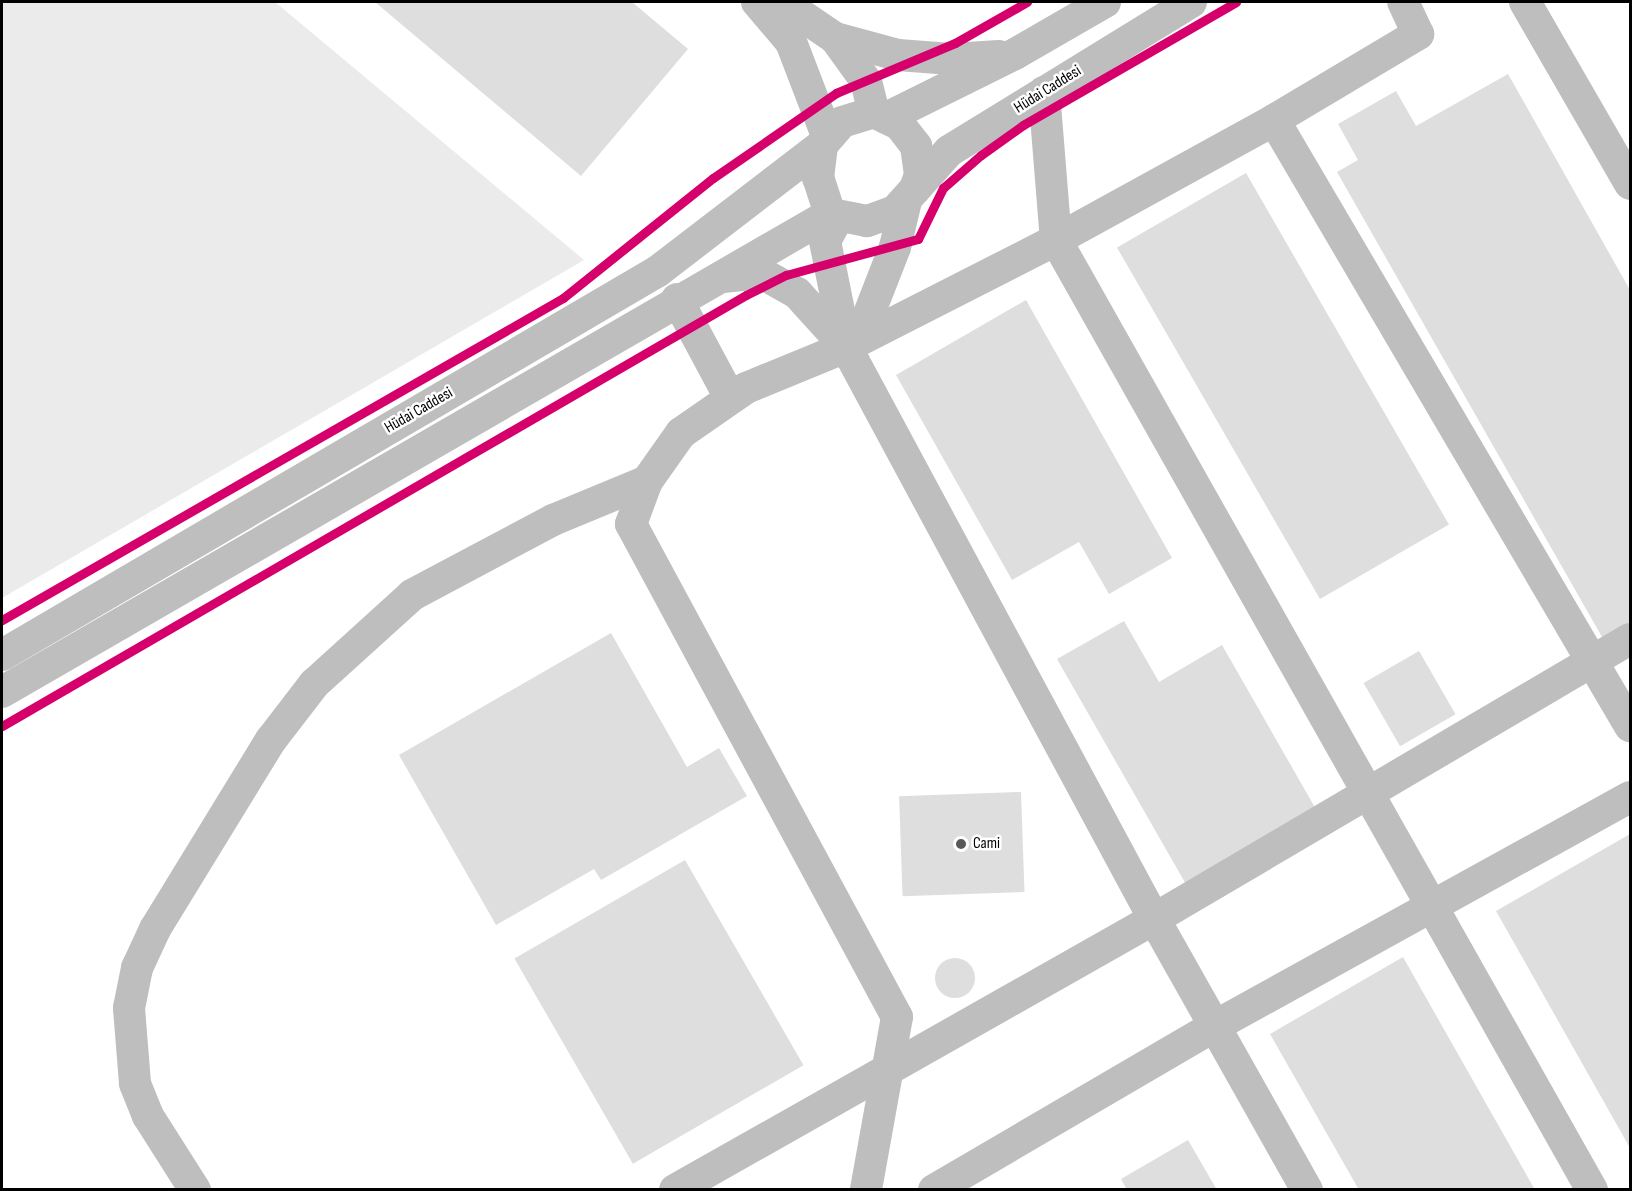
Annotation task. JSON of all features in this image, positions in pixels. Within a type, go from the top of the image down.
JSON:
[{"type":"street","points":[[757,2],[791,42],[825,140],[818,178],[834,216],[825,241],[853,342],[1154,919],[1307,1190]]},
{"type":"street","points":[[782,2],[835,38],[898,56],[951,59],[1014,54]]},
{"type":"street","points":[[825,140],[842,122],[880,115],[1014,54],[1105,2]]},
{"type":"street","name":"Hüdai Caddesi","points":[[910,195],[949,151],[1191,2]]},
{"type":"street","points":[[866,1190],[886,1068],[897,1017],[631,524],[647,481],[681,434],[729,398],[853,342],[1056,240],[1274,120],[1418,34],[1403,2]]},
{"type":"street","points":[[1525,2],[1630,184]]},
{"type":"street","points":[[835,38],[866,81],[880,115],[898,124],[916,146],[920,175],[910,195],[895,247],[853,342]]},
{"type":"street","points":[[1044,92],[1056,240],[1592,1190]]},
{"type":"street","points":[[1274,120],[1630,726]]},
{"type":"street","name":"Hüdai Caddesi","points":[[2,655],[658,271],[825,140]]},
{"type":"street","points":[[834,216],[867,221],[910,195]]},
{"type":"street","name":"Hüdai Caddesi","points":[[2,692],[677,299],[834,216]]},
{"type":"street","points":[[713,279],[761,273],[797,293],[853,342]]},
{"type":"street","points":[[677,299],[729,398]]},
{"type":"street","points":[[195,1190],[164,1143],[135,1083],[129,1049],[129,1008],[137,968],[155,928],[271,740],[314,684],[412,595],[553,520],[647,481]]},
{"type":"street","points":[[675,1190],[886,1068],[1154,919],[1630,639]]},
{"type":"street","points":[[934,1190],[1215,1026],[1630,797]]},
{"type":"shaded area","points":[[2,2],[275,2],[584,260],[2,598]]},
{"type":"building","points":[[375,2],[632,2],[688,49],[581,176]]},
{"type":"building","points":[[1508,74],[1630,290],[1630,638],[1610,651],[1337,172],[1358,160],[1338,124],[1396,91],[1416,126]]},
{"type":"building","points":[[1246,173],[1449,525],[1320,599],[1117,248]]},
{"type":"building","points":[[1026,300],[1172,558],[1109,594],[1079,542],[1012,580],[896,375]]},
{"type":"building","points":[[1124,621],[1159,682],[1222,645],[1321,818],[1191,893],[1057,659]]},
{"type":"building","points":[[611,633],[687,767],[719,748],[747,796],[601,880],[594,869],[496,925],[399,755]]},
{"type":"building","points":[[1419,651],[1456,714],[1400,746],[1364,683]]},
{"type":"building","name":"Cami","points":[[1021,792],[1024,892],[903,896],[899,796]]},
{"type":"building","points":[[1630,834],[1630,1148],[1496,911]]},
{"type":"building","points":[[685,860],[804,1065],[633,1164],[514,958]]},
{"type":"building","points":[[1403,957],[1535,1190],[1359,1190],[1270,1034]]},
{"type":"building","points":[[955,958],[963,959],[969,964],[974,970],[974,986],[969,992],[963,997],[955,998],[947,997],[941,992],[936,986],[935,978],[936,970],[941,964],[947,959]]},
{"type":"building","points":[[1188,1140],[1217,1190],[1127,1190],[1121,1179]]},
{"type":"cycle path","points":[[2,620],[563,298],[713,178],[836,93],[955,43],[1027,2]]},
{"type":"cycle path","points":[[2,726],[746,295],[786,275],[918,239],[943,188],[981,155],[1023,125],[1236,2]]},
{"type":"place","name":"Cami","points":[[961,844]]}]
